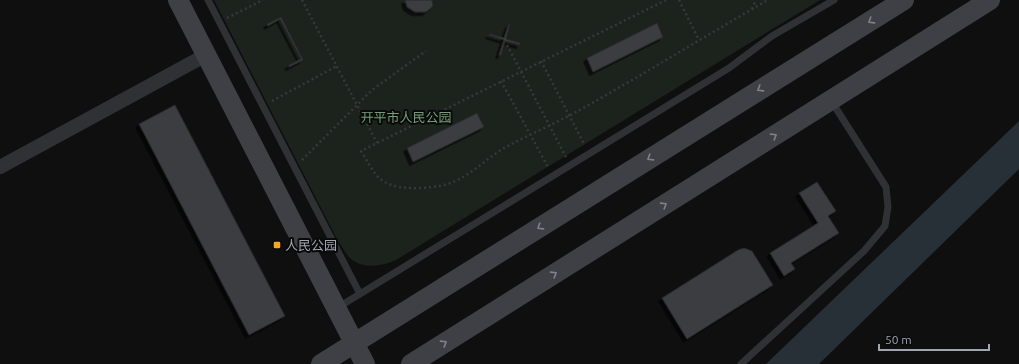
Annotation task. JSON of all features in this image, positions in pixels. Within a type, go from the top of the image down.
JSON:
[{"type":"street","points":[[178,0],[365,364]]},
{"type":"street","points":[[321,364],[904,0]]},
{"type":"street","points":[[411,364],[990,0]]},
{"type":"street","points":[[0,167],[206,55]]},
{"type":"lane","points":[[208,0],[360,294]]},
{"type":"lane","points":[[337,308],[729,68],[772,36],[834,0]]},
{"type":"lane","points":[[741,364],[864,251],[885,226],[888,207],[886,187],[831,100]]},
{"type":"path","points":[[219,22],[262,0]]},
{"type":"path","points":[[302,0],[377,143]]},
{"type":"path","points":[[666,0],[361,151],[372,169],[384,182],[410,188],[430,187],[454,182],[466,176],[496,153],[569,115],[768,0]]},
{"type":"path","points":[[678,0],[699,40]]},
{"type":"path","points":[[752,9],[756,0]]},
{"type":"path","points":[[507,45],[570,165]]},
{"type":"path","points":[[295,168],[357,105],[389,76],[426,51]]},
{"type":"path","points":[[541,61],[589,153]]},
{"type":"path","points":[[263,106],[337,66]]},
{"type":"path","points":[[501,81],[552,176]]},
{"type":"green space","name":"开平市人民公园","points":[[214,0],[820,0],[396,260],[372,266],[359,264],[354,261],[338,241]]},
{"type":"shaded area","points":[[1019,121],[1019,169],[819,364],[766,364]]},
{"type":"building","points":[[405,0],[432,0],[433,6],[426,12],[415,12],[407,7]]},
{"type":"building","points":[[281,17],[303,60],[289,67],[289,65],[301,59],[280,19],[268,26],[267,24]]},
{"type":"building","points":[[657,23],[663,37],[593,72],[587,58]]},
{"type":"building","points":[[509,24],[506,39],[520,43],[520,45],[505,41],[501,55],[499,55],[504,40],[489,35],[504,38]]},
{"type":"building","points":[[175,105],[285,316],[249,335],[139,124]]},
{"type":"building","points":[[477,113],[484,127],[413,162],[407,148]]},
{"type":"building","points":[[817,182],[836,211],[828,216],[839,233],[791,263],[795,269],[784,276],[770,253],[818,223],[799,193]]},
{"type":"building","points":[[744,248],[752,251],[773,285],[687,339],[662,298],[738,250]]},
{"type":"place","name":"人民公园","points":[[277,245]]}]
